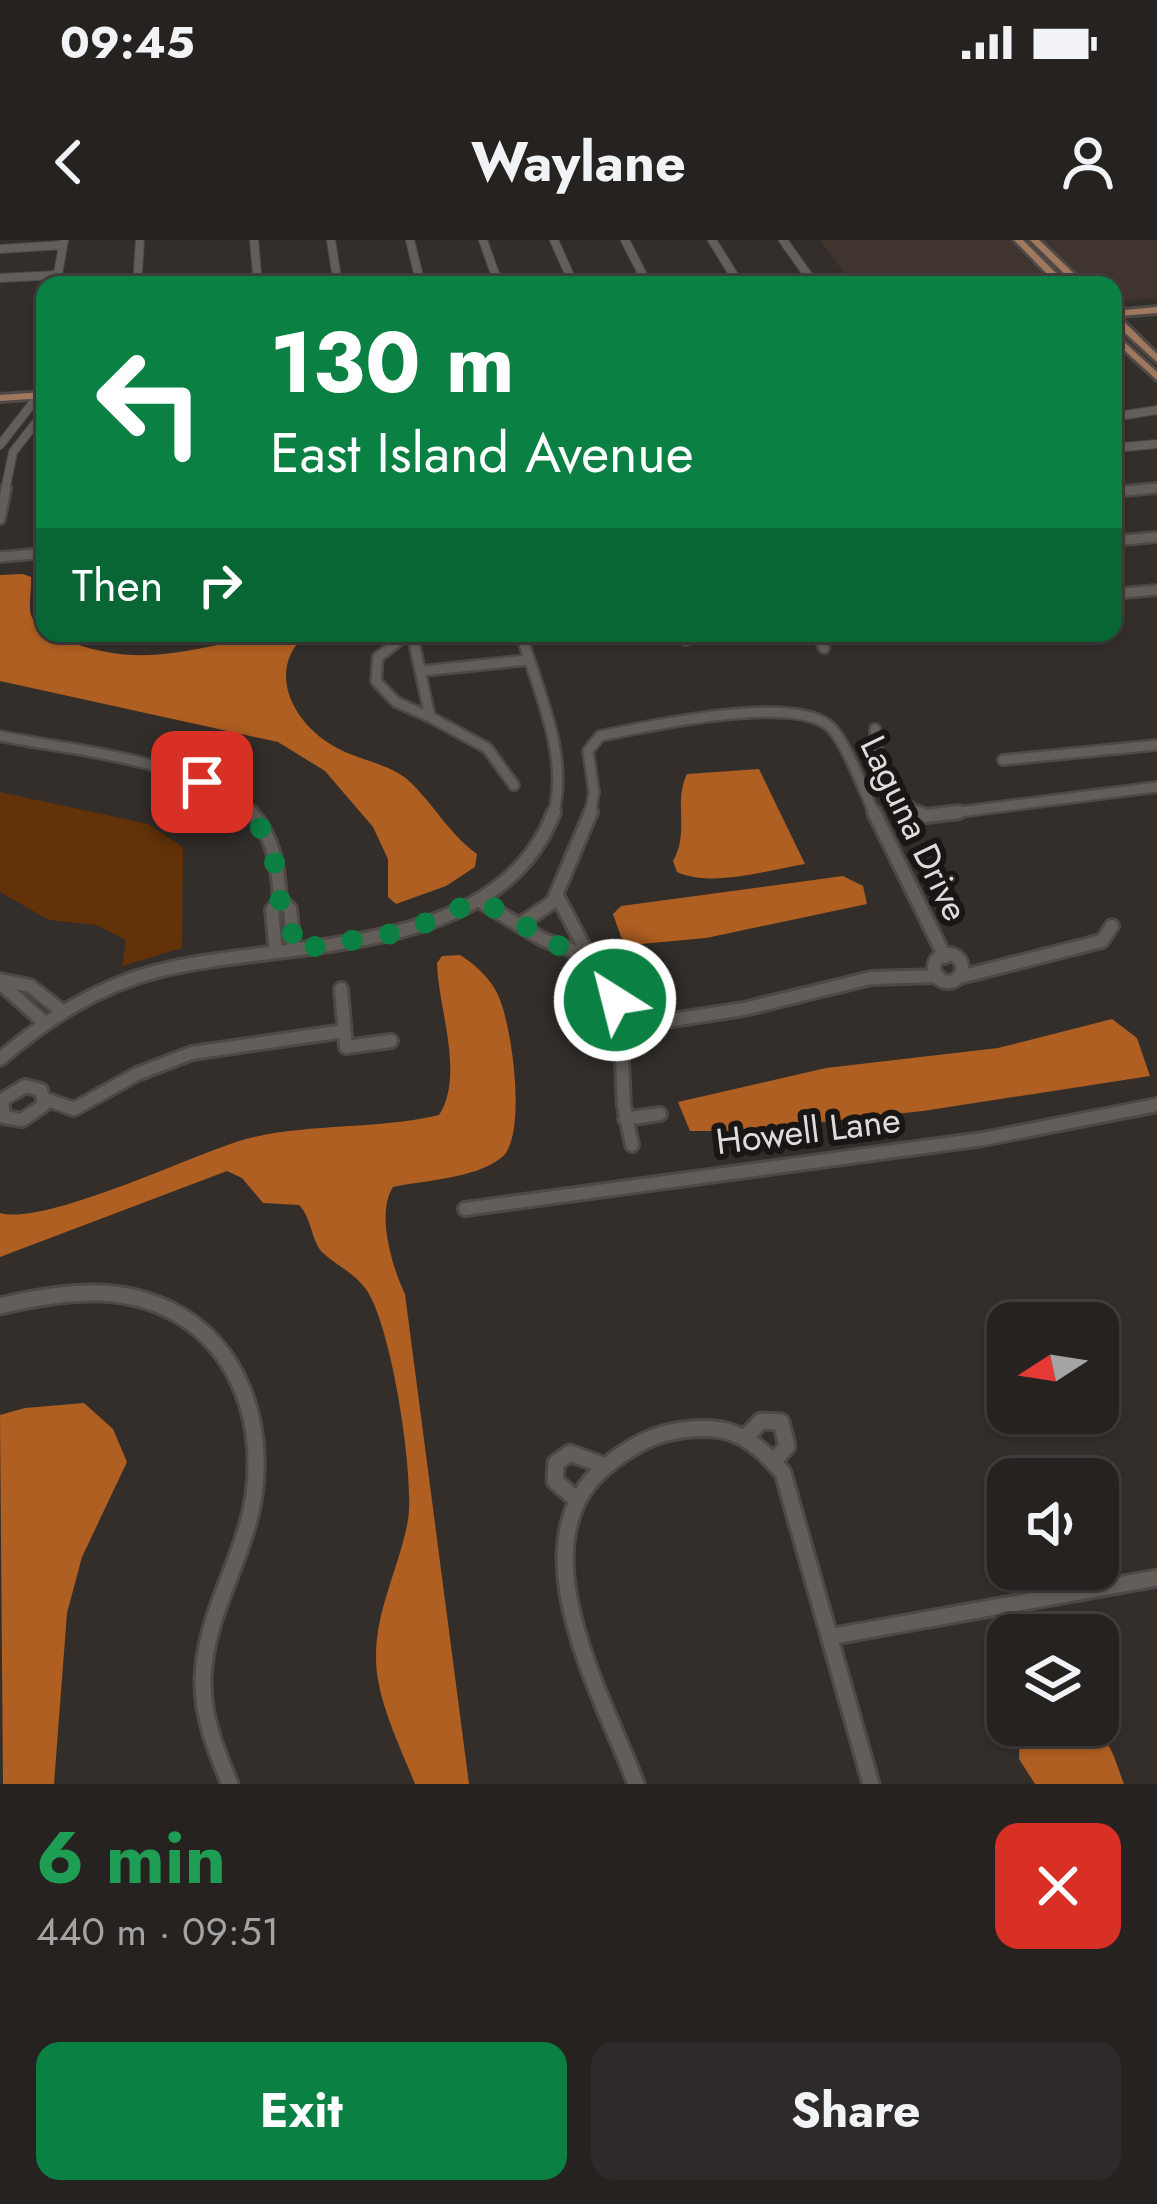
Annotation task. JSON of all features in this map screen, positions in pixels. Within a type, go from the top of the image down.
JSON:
[{"type":"main road","points":[[1018,240],[1054,276]]},
{"type":"main road","points":[[1034,240],[1072,276]]},
{"type":"main road","points":[[1122,311],[1157,306]]},
{"type":"main road","points":[[1122,322],[1157,359]]},
{"type":"main road","points":[[1122,344],[1157,377]]},
{"type":"main road","points":[[0,395],[36,393]]},
{"type":"street","points":[[138,276],[140,240]]},
{"type":"street","points":[[254,240],[257,276]]},
{"type":"street","points":[[331,240],[337,276]]},
{"type":"street","points":[[410,240],[420,276]]},
{"type":"street","points":[[483,240],[496,276]]},
{"type":"street","points":[[554,240],[570,276]]},
{"type":"street","points":[[625,240],[643,276]]},
{"type":"street","points":[[712,240],[734,276]]},
{"type":"street","points":[[783,240],[809,276]]},
{"type":"street","points":[[0,249],[64,243],[58,274],[0,278]]},
{"type":"street","points":[[0,445],[36,401]]},
{"type":"street","points":[[1122,412],[1153,410]]},
{"type":"street","points":[[0,515],[5,466],[36,423]]},
{"type":"street","points":[[1122,447],[1157,444]]},
{"type":"street","points":[[1122,491],[1157,488]]},
{"type":"street","points":[[1122,540],[1157,537]]},
{"type":"street","points":[[0,553],[36,554]]},
{"type":"street","points":[[1122,593],[1157,590]]},
{"type":"street","points":[[397,642],[382,652],[374,666],[375,681],[390,700],[487,748],[514,785]]},
{"type":"street","points":[[414,642],[430,717]]},
{"type":"street","points":[[0,1059],[63,1012],[156,971],[407,931],[505,883],[546,832],[559,784],[523,642]]},
{"type":"street","points":[[821,642],[824,648]]},
{"type":"street","points":[[423,675],[529,663]]},
{"type":"street","name":"Laguna Drive","points":[[522,922],[547,908],[588,827],[594,792],[588,751],[600,736],[670,722],[806,713],[832,727],[945,956],[962,965],[960,977]]},
{"type":"street","points":[[875,729],[873,744],[902,803],[918,814],[1157,787]]},
{"type":"street","points":[[0,736],[177,773],[221,790],[254,814],[273,846],[280,900],[290,909],[294,950]]},
{"type":"street","points":[[1003,760],[1157,745]]},
{"type":"street","points":[[556,895],[615,1000],[632,1145]]},
{"type":"street","points":[[276,952],[272,910],[280,900]]},
{"type":"street","points":[[478,900],[522,922],[536,936],[590,959]]},
{"type":"street","points":[[620,1028],[744,1009],[871,978],[960,977],[1102,941],[1112,926]]},
{"type":"street","points":[[938,976],[932,965],[945,956]]},
{"type":"street","points":[[0,981],[30,986],[63,1012]]},
{"type":"street","points":[[0,981],[45,1023]]},
{"type":"street","points":[[341,989],[346,1047],[391,1041]]},
{"type":"street","points":[[74,1109],[45,1099],[35,1087],[5,1090],[0,1106],[4,1117],[14,1121],[74,1109],[137,1074],[192,1053],[344,1030]]},
{"type":"street","points":[[32,1117],[45,1099]]},
{"type":"street","name":"Howell Lane","points":[[465,1209],[983,1138],[1157,1105]]},
{"type":"street","points":[[626,1119],[660,1114]]},
{"type":"street","points":[[0,1306],[78,1289],[147,1298],[204,1332],[236,1372],[252,1414],[256,1478],[248,1520],[211,1625],[203,1679],[207,1720],[230,1784]]},
{"type":"street","points":[[747,1436],[761,1420],[781,1422],[787,1446],[775,1460]]},
{"type":"street","points":[[636,1784],[600,1706],[582,1648],[567,1556],[568,1531],[577,1500],[602,1465],[621,1450],[655,1437],[715,1428],[747,1436],[775,1460],[871,1784]]},
{"type":"street","points":[[577,1500],[555,1481],[556,1463],[570,1453],[602,1465]]},
{"type":"street","points":[[830,1637],[1157,1578]]},
{"type":"shaded area","points":[[820,240],[1009,240],[1044,276],[846,276]]},
{"type":"shaded area","points":[[1043,240],[1157,240],[1157,299],[1122,300],[1122,276],[1079,276]]},
{"type":"shaded area","points":[[0,575],[31,577],[30,611],[36,623],[36,642],[73,642],[125,655],[156,655],[235,642],[299,642],[287,665],[286,681],[298,714],[325,740],[408,780],[477,854],[475,867],[446,886],[396,904],[388,897],[388,859],[373,827],[325,771],[278,742],[0,681]]},
{"type":"shaded area","points":[[759,769],[805,864],[723,878],[677,872],[673,861],[687,774]]},
{"type":"shaded area","points":[[0,792],[148,824],[183,847],[182,948],[122,966],[126,940],[97,925],[49,920],[0,892]]},
{"type":"shaded area","points":[[843,876],[863,886],[867,904],[706,938],[630,945],[621,937],[613,914],[621,906]]},
{"type":"shaded area","points":[[460,955],[482,972],[498,995],[512,1054],[516,1105],[509,1146],[501,1158],[463,1175],[393,1187],[386,1211],[391,1255],[405,1294],[469,1784],[415,1784],[378,1680],[380,1618],[408,1520],[409,1499],[392,1365],[365,1288],[323,1253],[299,1205],[263,1203],[242,1178],[227,1171],[0,1257],[0,1213],[22,1214],[84,1199],[246,1139],[439,1115],[450,1081],[450,1061],[437,963],[442,956]]},
{"type":"shaded area","points":[[1112,1019],[1137,1038],[1150,1076],[923,1111],[738,1131],[690,1131],[678,1102],[826,1068],[998,1048]]},
{"type":"shaded area","points":[[84,1403],[113,1429],[127,1462],[82,1557],[67,1613],[54,1784],[3,1784],[0,1415]]},
{"type":"shaded area","points":[[1020,1746],[1109,1746],[1124,1784],[1035,1784],[1019,1759]]},
{"type":"route","points":[[202,782],[254,814],[264,829],[278,867],[280,900],[290,909],[294,950],[407,931],[478,900],[522,922],[542,940],[578,950],[598,967],[615,1000]]}]
